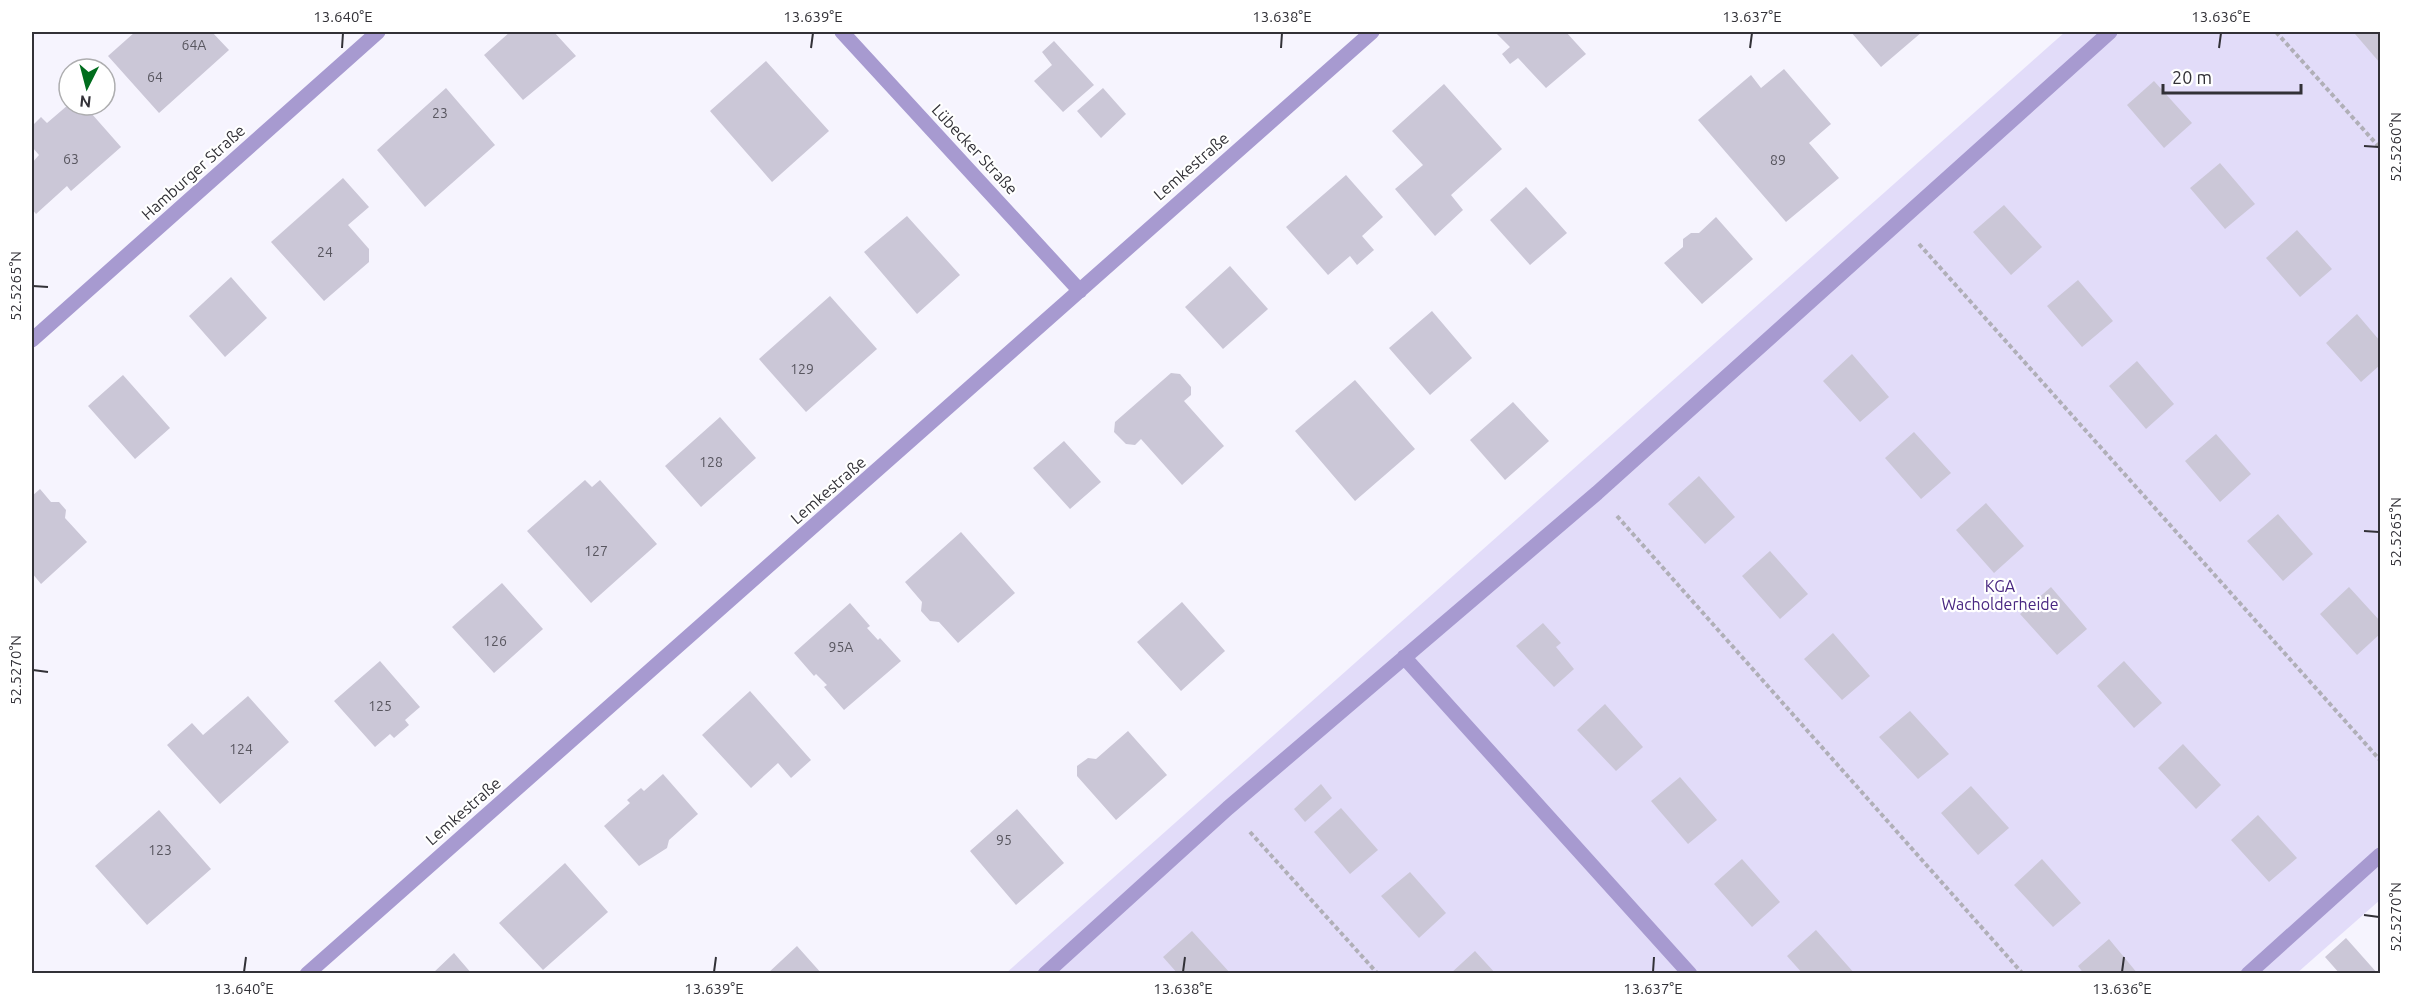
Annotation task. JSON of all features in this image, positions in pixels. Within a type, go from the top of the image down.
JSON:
[{"type":"street","name":"Hamburger Straße","points":[[32,340],[378,32]]},
{"type":"street","name":"Lübecker Straße","points":[[842,32],[1080,291]]},
{"type":"street","name":"Lemkestraße","points":[[307,974],[1372,32]]},
{"type":"street","points":[[1045,974],[1228,808],[1597,493],[2109,32]]},
{"type":"street","points":[[1404,657],[1690,974]]},
{"type":"street","points":[[2248,974],[2380,855]]},
{"type":"path","points":[[2276,32],[2380,148]]},
{"type":"path","points":[[1899,221],[2380,760]]},
{"type":"path","points":[[1597,493],[2023,974]]},
{"type":"path","points":[[1228,808],[1378,974]]},
{"type":"green space","name":"KGA Wacholderheide","points":[[2065,32],[2380,32],[2380,900],[2297,973],[1005,974]]},
{"type":"building","points":[[135,32],[212,32],[229,50],[159,113],[117,66],[117,57],[108,56]]},
{"type":"building","points":[[510,32],[554,32],[576,56],[523,100],[484,55]]},
{"type":"building","points":[[1495,32],[1566,32],[1586,54],[1546,88],[1518,58],[1510,64],[1502,54],[1510,47]]},
{"type":"building","points":[[1851,32],[1922,32],[1881,67]]},
{"type":"building","points":[[2380,32],[2380,63],[2355,34]]},
{"type":"building","points":[[1054,41],[1094,85],[1063,112],[1034,81],[1052,65],[1042,52]]},
{"type":"building","points":[[766,61],[829,131],[772,182],[710,111]]},
{"type":"building","points":[[1784,69],[1831,124],[1809,143],[1839,178],[1786,222],[1698,120],[1751,75],[1761,88]]},
{"type":"building","points":[[2154,81],[2192,123],[2164,148],[2127,105]]},
{"type":"building","points":[[1444,84],[1502,149],[1451,195],[1463,210],[1435,236],[1395,189],[1423,165],[1392,131]]},
{"type":"building","points":[[446,88],[495,145],[425,207],[377,150]]},
{"type":"building","points":[[1103,88],[1126,114],[1101,138],[1077,111]]},
{"type":"building","points":[[57,114],[57,117],[95,117],[121,147],[71,191],[67,186],[36,214],[32,209],[32,163],[39,155],[32,147],[32,126],[41,117],[47,123]]},
{"type":"building","points":[[2220,163],[2255,204],[2225,229],[2190,188]]},
{"type":"building","points":[[1346,175],[1383,217],[1362,236],[1374,250],[1357,265],[1350,256],[1328,275],[1286,227]]},
{"type":"building","points":[[343,178],[369,207],[348,225],[369,249],[369,262],[324,301],[271,242]]},
{"type":"building","points":[[1526,187],[1567,233],[1530,265],[1490,220]]},
{"type":"building","points":[[2004,205],[2042,247],[2011,275],[1973,232]]},
{"type":"building","points":[[907,216],[960,275],[917,314],[864,252]]},
{"type":"building","points":[[1716,217],[1753,259],[1702,304],[1664,263],[1683,247],[1683,239],[1691,233],[1699,233]]},
{"type":"building","points":[[2297,230],[2332,269],[2300,297],[2266,258]]},
{"type":"building","points":[[1230,266],[1268,309],[1223,349],[1185,307]]},
{"type":"building","points":[[231,277],[267,318],[225,357],[189,316]]},
{"type":"building","points":[[2078,280],[2113,321],[2082,347],[2047,306]]},
{"type":"building","points":[[830,296],[877,349],[806,412],[759,359]]},
{"type":"building","points":[[1432,311],[1472,358],[1430,395],[1389,348]]},
{"type":"building","points":[[2357,314],[2380,341],[2380,365],[2361,382],[2326,343]]},
{"type":"building","points":[[1852,354],[1889,397],[1860,422],[1823,381]]},
{"type":"building","points":[[2137,361],[2174,404],[2146,429],[2109,386]]},
{"type":"building","points":[[1171,373],[1180,374],[1191,387],[1191,395],[1184,401],[1224,446],[1182,485],[1141,439],[1135,445],[1126,444],[1114,432],[1115,422]]},
{"type":"building","points":[[123,375],[170,428],[135,459],[88,406]]},
{"type":"building","points":[[1355,380],[1415,449],[1355,501],[1295,431]]},
{"type":"building","points":[[1513,402],[1549,441],[1505,480],[1470,440]]},
{"type":"building","points":[[720,417],[756,458],[701,507],[665,466]]},
{"type":"building","points":[[1914,432],[1951,473],[1921,499],[1885,458]]},
{"type":"building","points":[[2216,434],[2251,474],[2220,502],[2185,461]]},
{"type":"building","points":[[1064,441],[1101,482],[1070,509],[1033,468]]},
{"type":"building","points":[[1699,476],[1735,517],[1705,544],[1668,504]]},
{"type":"building","points":[[585,480],[592,487],[600,480],[657,544],[591,603],[527,531]]},
{"type":"building","points":[[40,489],[51,502],[59,502],[66,510],[65,518],[87,542],[41,584],[32,573],[32,496]]},
{"type":"building","points":[[1986,503],[2024,546],[1994,573],[1956,530]]},
{"type":"building","points":[[2278,514],[2313,554],[2283,581],[2247,541]]},
{"type":"building","points":[[961,532],[1015,593],[958,643],[939,622],[930,621],[921,611],[922,602],[905,582]]},
{"type":"building","points":[[1770,551],[1808,594],[1780,619],[1742,576]]},
{"type":"building","points":[[502,583],[543,629],[494,673],[452,627]]},
{"type":"building","points":[[2051,587],[2087,629],[2057,655],[2020,614]]},
{"type":"building","points":[[2349,587],[2380,621],[2380,634],[2357,655],[2320,614]]},
{"type":"building","points":[[1182,602],[1225,651],[1181,691],[1137,642]]},
{"type":"building","points":[[850,603],[870,626],[867,628],[878,640],[880,638],[901,661],[844,710],[824,687],[827,685],[816,674],[814,676],[794,653]]},
{"type":"building","points":[[1543,623],[1561,643],[1556,647],[1574,669],[1554,687],[1516,646]]},
{"type":"building","points":[[1833,633],[1870,676],[1842,700],[1804,659]]},
{"type":"building","points":[[380,661],[420,707],[405,720],[409,725],[394,738],[390,734],[375,747],[334,701]]},
{"type":"building","points":[[2124,661],[2162,703],[2134,728],[2097,686]]},
{"type":"building","points":[[750,691],[811,760],[791,778],[778,763],[751,788],[702,735]]},
{"type":"building","points":[[248,696],[289,742],[220,804],[167,745],[192,723],[203,735]]},
{"type":"building","points":[[1605,704],[1643,747],[1616,771],[1577,730]]},
{"type":"building","points":[[1910,711],[1949,754],[1918,779],[1879,737]]},
{"type":"building","points":[[1128,731],[1167,775],[1116,820],[1077,776],[1077,766],[1088,758],[1096,759]]},
{"type":"building","points":[[2183,744],[2221,785],[2196,809],[2158,768]]},
{"type":"building","points":[[663,774],[698,814],[669,840],[667,848],[639,866],[604,826],[630,803],[627,800],[641,788],[644,791]]},
{"type":"building","points":[[1680,777],[1717,820],[1688,844],[1651,801]]},
{"type":"building","points":[[1321,784],[1332,798],[1305,822],[1294,809]]},
{"type":"building","points":[[1971,786],[2009,828],[1978,855],[1941,813]]},
{"type":"building","points":[[1341,808],[1378,850],[1350,874],[1314,832]]},
{"type":"building","points":[[1017,809],[1064,863],[1016,905],[970,851]]},
{"type":"building","points":[[159,810],[211,869],[147,925],[95,866]]},
{"type":"building","points":[[2258,815],[2297,858],[2269,882],[2231,840]]},
{"type":"building","points":[[1742,859],[1780,902],[1752,927],[1714,884]]},
{"type":"building","points":[[2042,859],[2081,903],[2053,927],[2014,885]]},
{"type":"building","points":[[565,863],[608,912],[543,970],[499,923]]},
{"type":"building","points":[[1410,872],[1446,913],[1419,938],[1381,896]]},
{"type":"building","points":[[1816,930],[1855,974],[1803,974],[1787,956]]},
{"type":"building","points":[[1192,931],[1231,974],[1178,974],[1163,957]]},
{"type":"building","points":[[2346,938],[2378,974],[2340,974],[2325,957]]},
{"type":"building","points":[[2109,939],[2138,974],[2084,974],[2078,966]]},
{"type":"building","points":[[797,946],[822,974],[767,974]]},
{"type":"building","points":[[1475,951],[1496,974],[1450,974]]},
{"type":"building","points":[[454,953],[472,974],[432,974]]}]
